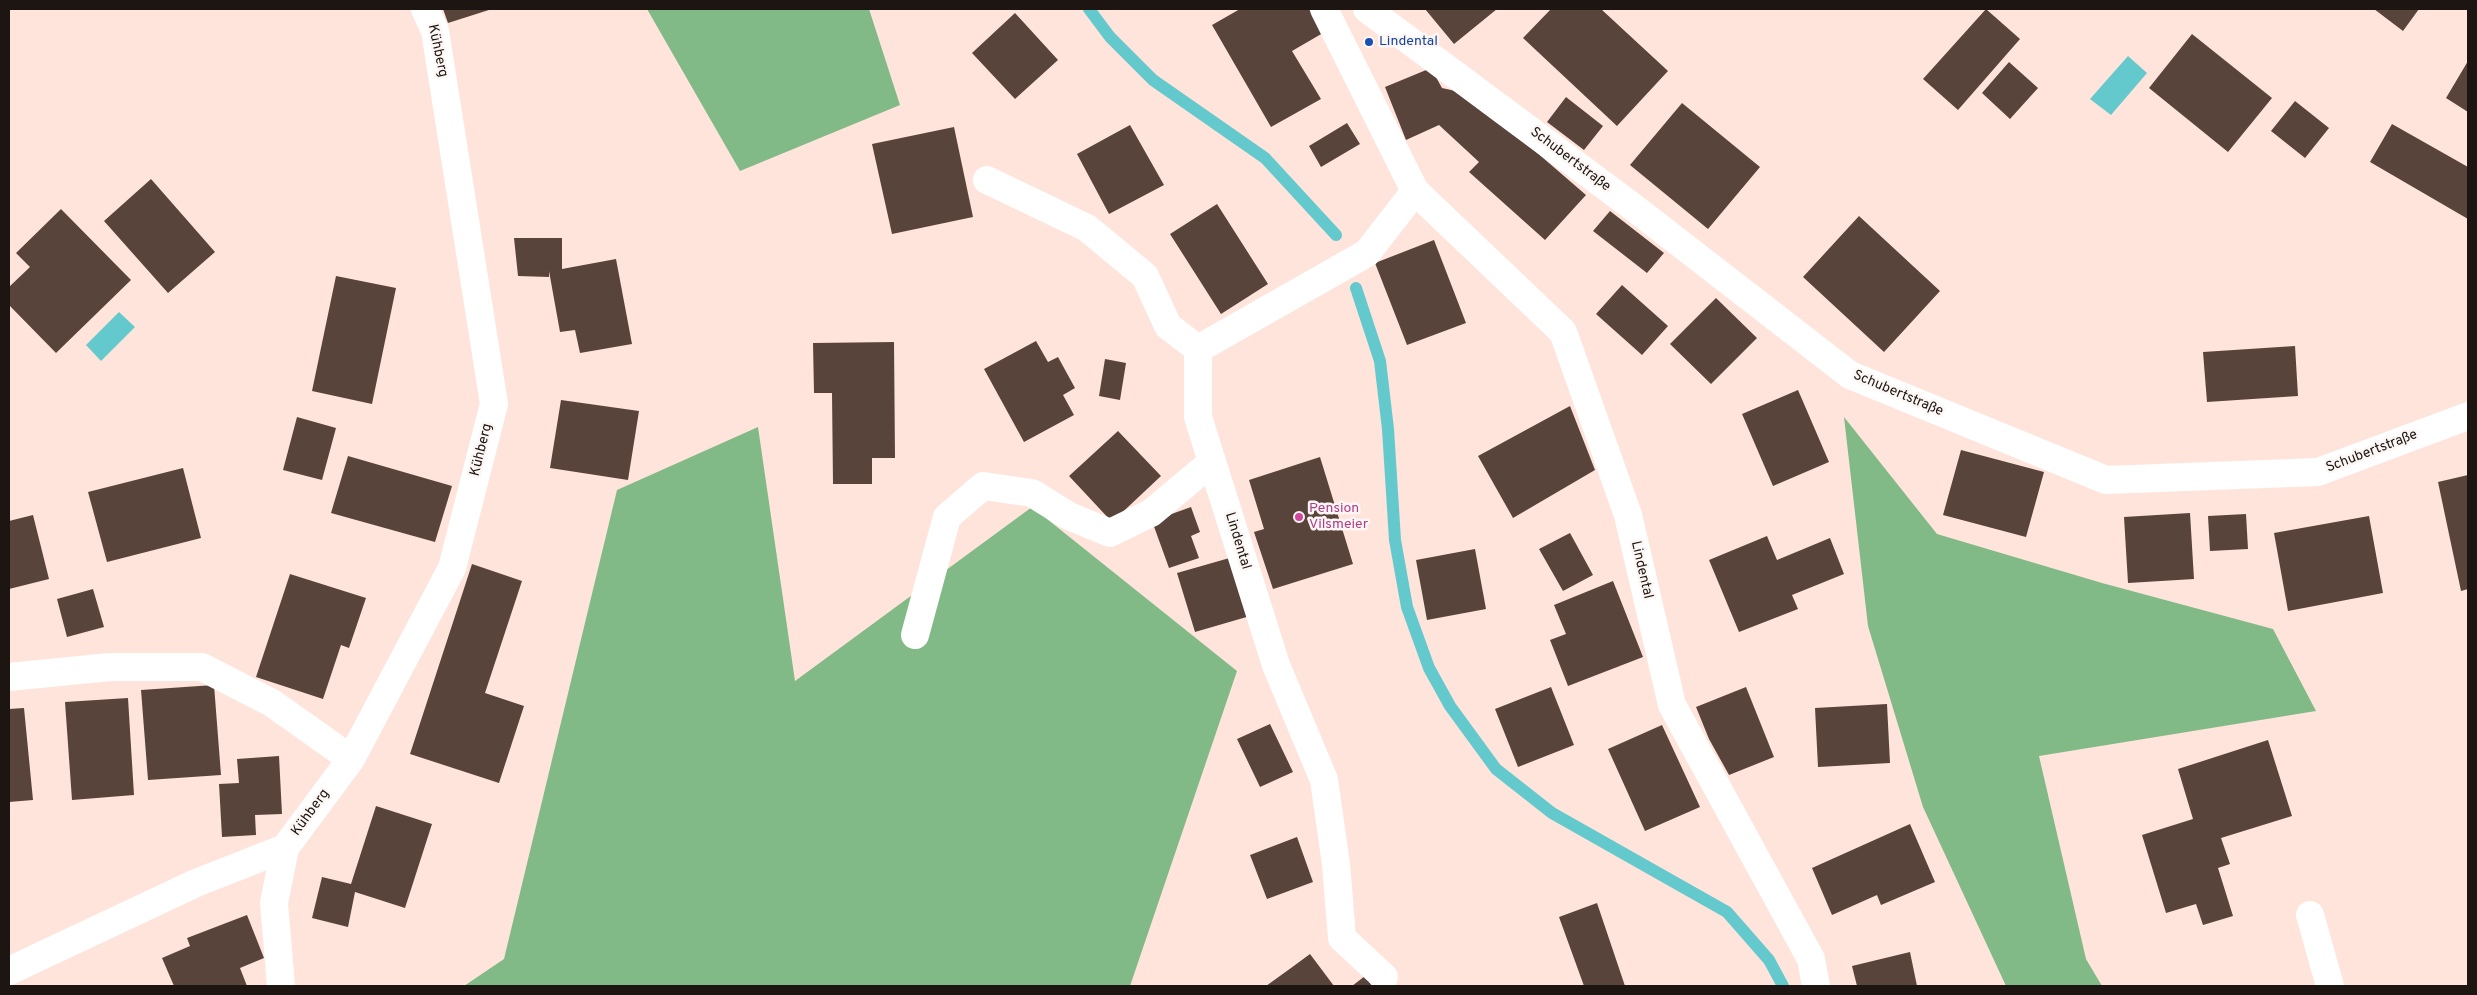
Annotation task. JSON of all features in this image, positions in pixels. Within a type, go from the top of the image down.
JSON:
[{"type":"street","name":"Kühberg","points":[[281,986],[274,903],[285,848],[351,759],[452,568],[494,404],[435,31],[426,9]]},
{"type":"street","name":"Lindental","points":[[1324,9],[1415,191],[1563,332],[1628,515],[1672,705],[1811,959],[1816,986]]},
{"type":"street","name":"Schubertstraße","points":[[1367,9],[1633,207],[1850,375],[2106,480],[2318,472],[2468,416]]},
{"type":"street","points":[[987,180],[1087,228],[1144,276],[1168,326],[1198,349],[1367,253],[1415,191]]},
{"type":"street","name":"Lindental","points":[[1198,349],[1198,417],[1276,665],[1324,780],[1336,864],[1342,938],[1384,977]]},
{"type":"street","points":[[916,635],[947,517],[983,486],[1032,493],[1069,516],[1110,533],[1151,513],[1212,462]]},
{"type":"street","points":[[9,677],[110,667],[202,667],[272,703],[351,759]]},
{"type":"street","name":"Kühberg","points":[[9,971],[196,883],[285,848]]},
{"type":"street","points":[[2310,915],[2330,986]]},
{"type":"green space","points":[[647,9],[869,9],[900,105],[740,171]]},
{"type":"green space","points":[[1844,417],[1937,534],[2102,583],[2273,629],[2316,711],[2039,756],[2086,959],[2102,986],[2006,986],[1923,807],[1868,626]]},
{"type":"green space","points":[[758,427],[795,681],[1032,507],[1237,671],[1130,986],[464,986],[504,959],[617,490]]},
{"type":"water","points":[[2128,56],[2147,73],[2111,115],[2090,99]]},
{"type":"water","points":[[119,312],[135,327],[101,361],[86,345]]},
{"type":"building","points":[[443,9],[492,9],[448,23]]},
{"type":"building","points":[[1240,9],[1309,9],[1323,33],[1292,51],[1321,99],[1271,127],[1212,25]]},
{"type":"building","points":[[1425,9],[1497,9],[1454,44]]},
{"type":"building","points":[[1551,9],[1601,9],[1668,71],[1617,126],[1523,38]]},
{"type":"building","points":[[1986,9],[2020,39],[1958,110],[1923,79]]},
{"type":"building","points":[[2374,9],[2419,9],[2403,31]]},
{"type":"building","points":[[1015,13],[1058,60],[1015,99],[972,53]]},
{"type":"building","points":[[2192,34],[2272,98],[2228,152],[2149,88]]},
{"type":"building","points":[[2468,61],[2468,112],[2446,98]]},
{"type":"building","points":[[2009,62],[2038,88],[2010,119],[1982,93]]},
{"type":"building","points":[[1431,68],[1442,88],[1469,94],[1586,195],[1545,240],[1469,172],[1479,162],[1439,125],[1406,140],[1385,87]]},
{"type":"building","points":[[1566,97],[1603,126],[1584,150],[1547,122]]},
{"type":"building","points":[[2295,101],[2329,128],[2305,158],[2271,131]]},
{"type":"building","points":[[1682,103],[1760,167],[1708,229],[1630,165]]},
{"type":"building","points":[[1347,123],[1360,144],[1321,167],[1309,146]]},
{"type":"building","points":[[2392,124],[2468,167],[2468,219],[2370,162]]},
{"type":"building","points":[[1130,125],[1164,185],[1109,214],[1077,154]]},
{"type":"building","points":[[954,127],[973,217],[892,234],[872,144]]},
{"type":"building","points":[[151,179],[215,252],[168,293],[104,221]]},
{"type":"building","points":[[1217,204],[1268,284],[1221,314],[1170,234]]},
{"type":"building","points":[[61,209],[131,280],[56,353],[9,305],[9,287],[30,267],[16,253]]},
{"type":"building","points":[[1610,211],[1664,253],[1647,273],[1593,231]]},
{"type":"building","points":[[1859,216],[1940,291],[1884,352],[1803,277]]},
{"type":"building","points":[[514,238],[562,238],[562,269],[616,259],[632,344],[580,353],[575,330],[560,332],[549,271],[549,277],[518,276]]},
{"type":"building","points":[[1434,240],[1466,323],[1407,345],[1375,263]]},
{"type":"building","points":[[336,276],[396,288],[372,404],[312,391]]},
{"type":"building","points":[[1622,285],[1668,326],[1642,355],[1596,314]]},
{"type":"building","points":[[1716,298],[1757,338],[1711,384],[1670,344]]},
{"type":"building","points":[[1036,341],[1048,362],[1058,357],[1075,388],[1063,395],[1074,415],[1024,442],[984,369]]},
{"type":"building","points":[[894,342],[895,458],[872,458],[872,484],[833,484],[832,393],[814,393],[813,343]]},
{"type":"building","points":[[2295,346],[2298,396],[2207,402],[2203,352]]},
{"type":"building","points":[[1105,359],[1126,363],[1120,400],[1099,396]]},
{"type":"building","points":[[1798,390],[1829,462],[1773,486],[1742,414]]},
{"type":"building","points":[[561,400],[639,411],[628,480],[550,468]]},
{"type":"building","points":[[1570,406],[1595,470],[1513,518],[1478,456]]},
{"type":"building","points":[[297,417],[336,428],[322,480],[283,470]]},
{"type":"building","points":[[1118,431],[1161,476],[1112,522],[1069,476]]},
{"type":"building","points":[[1961,450],[2044,472],[2026,537],[1943,515]]},
{"type":"building","points":[[348,456],[452,486],[435,542],[331,513]]},
{"type":"building","name":"Pension Vilsmeier","points":[[1320,457],[1353,564],[1273,589],[1254,532],[1264,529],[1249,480]]},
{"type":"building","points":[[183,468],[201,538],[107,562],[88,492]]},
{"type":"building","points":[[2468,475],[2468,589],[2461,591],[2438,482]]},
{"type":"building","points":[[1191,507],[1200,532],[1191,536],[1199,558],[1169,568],[1152,521]]},
{"type":"building","points":[[2190,513],[2194,579],[2128,583],[2124,517]]},
{"type":"building","points":[[2246,514],[2248,549],[2210,551],[2208,516]]},
{"type":"building","points":[[33,515],[49,579],[9,589],[9,521]]},
{"type":"building","points":[[2369,516],[2383,593],[2288,611],[2274,533]]},
{"type":"building","points":[[1570,533],[1593,575],[1563,591],[1539,549]]},
{"type":"building","points":[[1767,536],[1777,560],[1830,538],[1844,574],[1792,595],[1798,609],[1739,632],[1709,560]]},
{"type":"building","points":[[1475,549],[1486,609],[1427,620],[1416,560]]},
{"type":"building","points":[[1233,557],[1250,616],[1195,632],[1177,573]]},
{"type":"building","points":[[472,564],[522,581],[485,693],[524,706],[499,783],[410,754]]},
{"type":"building","points":[[290,574],[366,598],[349,648],[341,645],[323,699],[256,677]]},
{"type":"building","points":[[1613,581],[1643,657],[1568,686],[1550,640],[1566,634],[1554,605]]},
{"type":"building","points":[[93,589],[104,627],[67,637],[57,599]]},
{"type":"building","points":[[214,685],[221,775],[148,780],[141,690]]},
{"type":"building","points":[[1551,687],[1574,745],[1518,767],[1495,709]]},
{"type":"building","points":[[1746,687],[1774,757],[1729,775],[1709,739],[1696,707]]},
{"type":"building","points":[[128,698],[134,795],[72,800],[65,702]]},
{"type":"building","points":[[1887,704],[1890,763],[1818,767],[1815,708]]},
{"type":"building","points":[[24,708],[33,800],[9,802],[9,709]]},
{"type":"building","points":[[1270,724],[1293,772],[1260,787],[1237,739]]},
{"type":"building","points":[[1662,725],[1700,807],[1645,831],[1608,749]]},
{"type":"building","points":[[2268,740],[2292,816],[2221,838],[2230,864],[2218,868],[2233,916],[2203,925],[2196,904],[2166,913],[2142,835],[2193,819],[2178,769]]},
{"type":"building","points":[[279,756],[282,814],[255,815],[256,835],[222,837],[219,784],[239,783],[237,759]]},
{"type":"building","points":[[376,806],[432,824],[405,908],[355,892],[348,927],[312,918],[322,877],[351,884]]},
{"type":"building","points":[[1910,824],[1935,882],[1881,905],[1877,895],[1832,915],[1812,868]]},
{"type":"building","points":[[1297,837],[1313,882],[1267,899],[1250,855]]},
{"type":"building","points":[[1597,903],[1625,986],[1584,986],[1559,917]]},
{"type":"building","points":[[247,915],[264,958],[240,968],[247,986],[174,986],[162,958],[190,946],[187,938]]},
{"type":"building","points":[[1910,952],[1917,986],[1857,986],[1852,966]]},
{"type":"building","points":[[1310,954],[1334,986],[1266,986],[1291,968]]},
{"type":"building","points":[[1365,976],[1372,986],[1352,986]]},
{"type":"waterway","points":[[1089,9],[1110,37],[1153,80],[1265,158],[1336,235]]},
{"type":"waterway","points":[[1356,288],[1380,361],[1388,429],[1395,540],[1407,607],[1429,668],[1450,706],[1496,769],[1552,813],[1727,912],[1769,960],[1783,986]]},
{"type":"place","name":"Lindental","points":[[1369,42]]},
{"type":"place","name":"Pension Vilsmeier","points":[[1299,517]]}]
